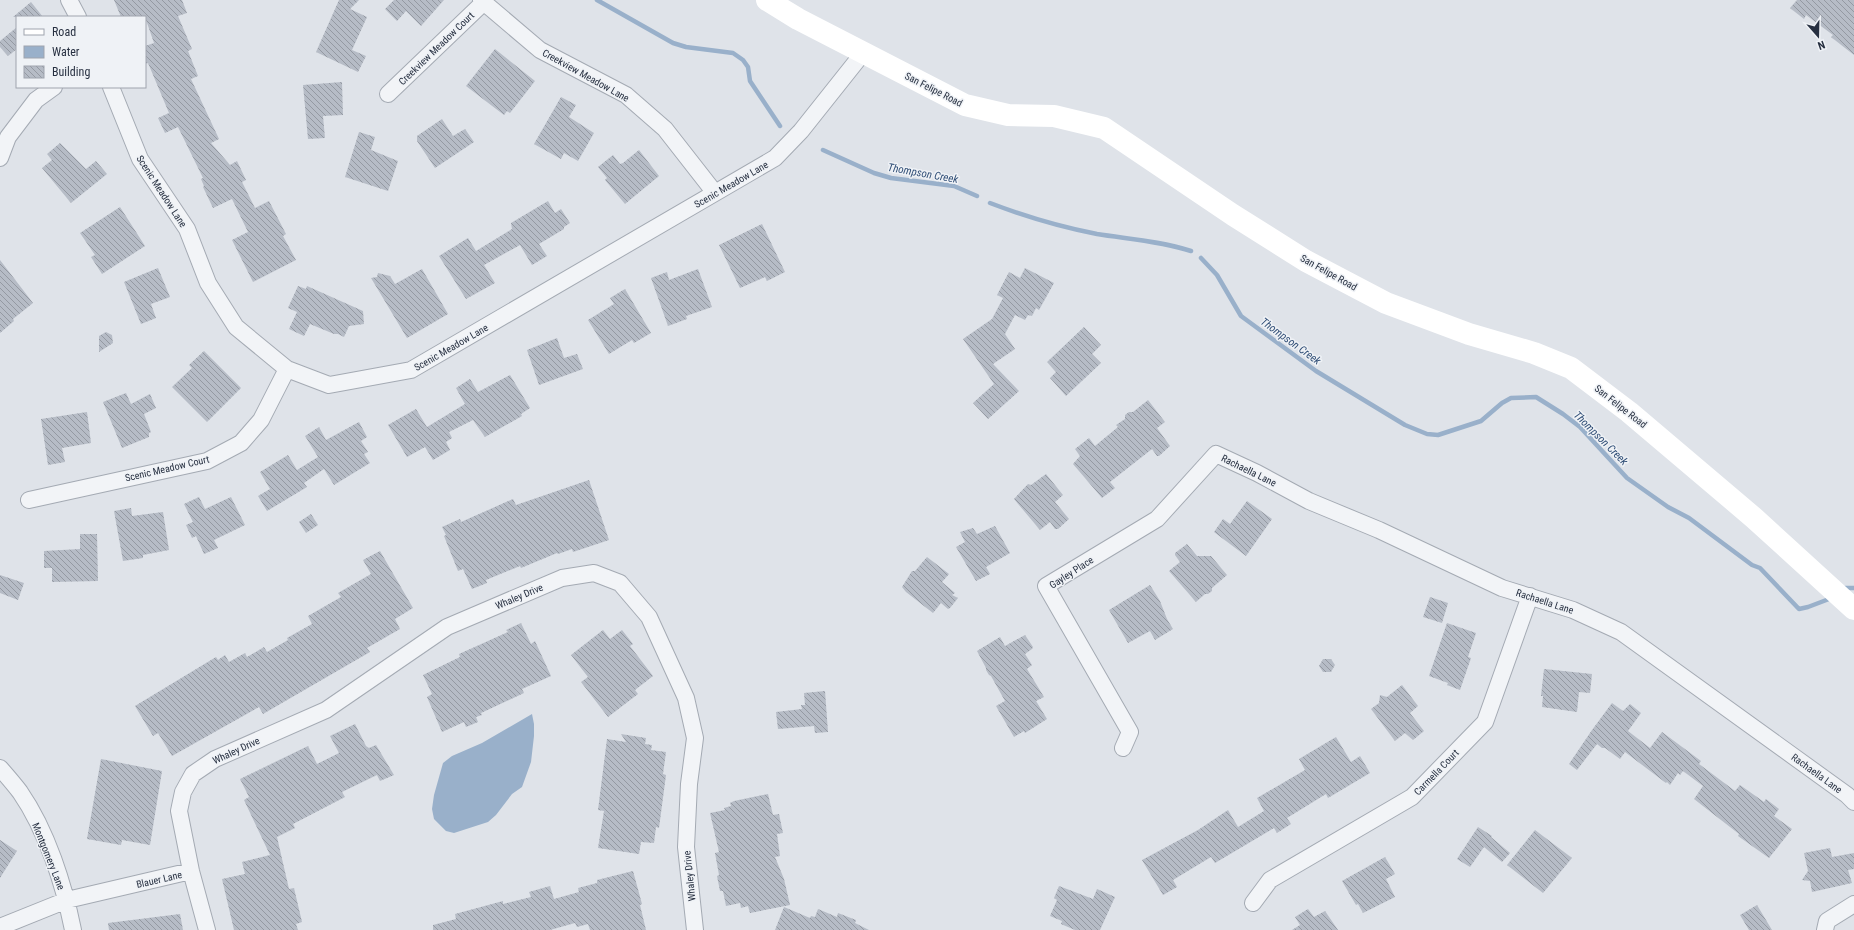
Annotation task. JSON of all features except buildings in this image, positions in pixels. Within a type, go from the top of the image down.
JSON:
[{"type":"street","points":[[69,0],[77,16]]},
{"type":"street","name":"San Felipe Road","points":[[767,0],[798,19],[965,105],[1008,116],[1054,116],[1104,128],[1233,215],[1306,261],[1386,304],[1469,334],[1534,353],[1571,368],[1629,412],[1754,518],[1854,609]]},
{"type":"street","name":"Creekview Meadow Court","points":[[388,94],[482,2]]},
{"type":"street","name":"Creekview Meadow Lane","points":[[482,2],[540,50],[626,95],[665,129],[715,193]]},
{"type":"street","name":"Scenic Meadow Lane","points":[[111,88],[140,159],[187,229],[208,283],[236,326],[287,369],[329,385],[411,370],[775,158],[801,131],[863,53]]},
{"type":"street","points":[[0,158],[8,137],[36,100],[53,88]]},
{"type":"street","name":"Scenic Meadow Court","points":[[29,500],[208,461],[241,443],[256,426],[261,420],[287,369]]},
{"type":"street","name":"Rachaella Lane","points":[[1216,454],[1257,473],[1309,501],[1379,530],[1502,588],[1573,610],[1621,632],[1852,796]]},
{"type":"street","name":"Gayley Place","points":[[1123,748],[1130,732],[1046,586],[1157,519],[1216,454]]},
{"type":"street","name":"Whaley Drive","points":[[191,871],[179,811],[183,792],[193,774],[215,759],[326,710],[446,626],[562,578],[594,573],[620,583],[649,616],[686,698],[694,738],[689,784],[686,847],[695,930]]},
{"type":"street","name":"Carmella Court","points":[[1254,903],[1270,880],[1412,797],[1485,722],[1530,596]]},
{"type":"street","name":"Montgomery Lane","points":[[0,768],[20,792],[42,833],[67,900],[73,930]]},
{"type":"street","name":"Blauer Lane","points":[[0,927],[67,900],[191,871],[207,930]]},
{"type":"street","points":[[1825,930],[1827,921],[1854,904]]},
{"type":"water","points":[[532,714],[534,736],[531,762],[522,787],[512,794],[496,815],[488,822],[454,833],[446,831],[434,819],[432,809],[434,795],[443,763],[452,756],[482,743]]},
{"type":"waterway","name":"Thompson Creek","points":[[597,0],[673,43],[686,47],[733,53],[743,60],[748,67],[750,81],[780,126]]},
{"type":"waterway","name":"Thompson Creek","points":[[823,150],[874,173],[891,178],[954,186],[977,196]]},
{"type":"waterway","name":"Thompson Creek","points":[[990,203],[1056,225],[1097,234],[1156,243],[1191,251]]},
{"type":"waterway","name":"Thompson Creek","points":[[1201,258],[1217,275],[1241,316],[1316,371],[1405,425],[1427,434],[1438,435],[1481,421],[1502,403],[1511,398],[1536,397],[1580,427],[1627,478],[1668,507],[1689,518],[1752,565],[1760,568],[1799,609],[1829,599]]},
{"type":"waterway","name":"Thompson Creek","points":[[1845,588],[1854,588]]}]
